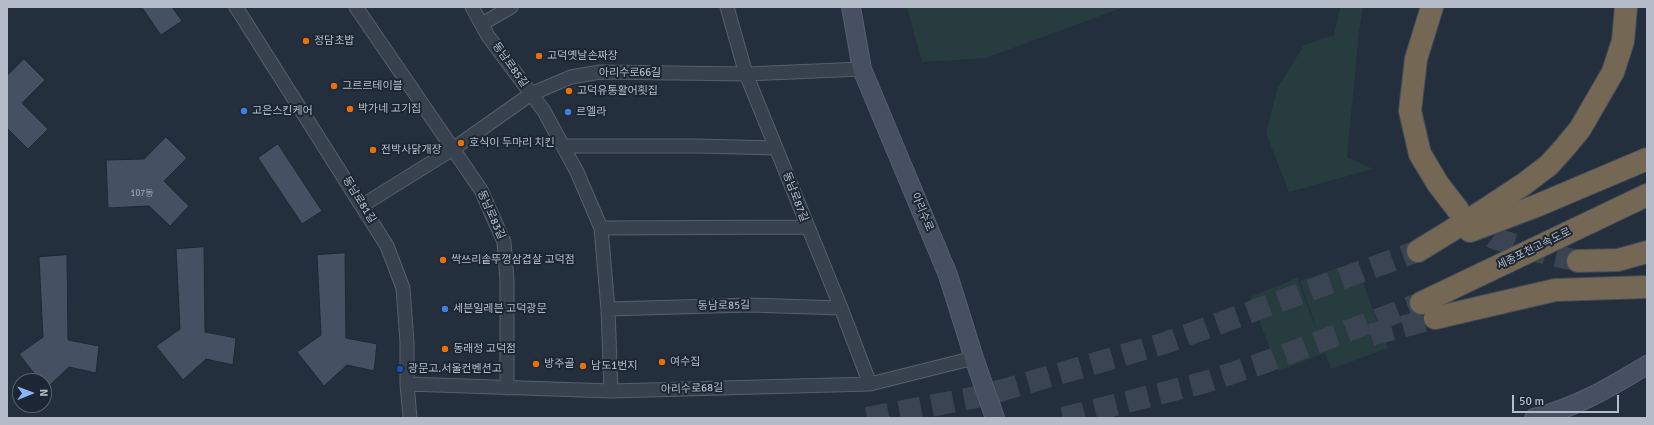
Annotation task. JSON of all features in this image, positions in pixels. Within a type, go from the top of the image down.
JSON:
[{"type":"highway","points":[[1432,7],[1416,59],[1410,111],[1420,154],[1438,184],[1458,210]]},
{"type":"highway","points":[[1626,7],[1623,40],[1613,72],[1584,123],[1566,146],[1548,165],[1524,184],[1483,211],[1418,250],[1536,206],[1647,159]]},
{"type":"highway","name":"세종포천고속도로","points":[[1647,195],[1428,311],[1555,290],[1647,287]]},
{"type":"highway","points":[[1578,261],[1618,260],[1647,252]]},
{"type":"main road","name":"아리수로","points":[[851,7],[862,69],[948,275],[974,358],[995,418]]},
{"type":"main road","points":[[1534,418],[1565,414],[1647,365]]},
{"type":"street","name":"동남로81길","points":[[236,7],[363,205],[387,246],[403,288],[410,418]]},
{"type":"street","name":"동남로83길","points":[[356,7],[482,190],[504,242],[508,281],[507,388]]},
{"type":"street","name":"동남로85길","points":[[472,7],[482,24],[544,111],[577,172],[600,228],[608,309],[611,391]]},
{"type":"street","points":[[482,24],[511,7]]},
{"type":"street","name":"동남로87길","points":[[727,7],[746,74],[841,308],[870,384]]},
{"type":"street","name":"아리수로66길","points":[[363,205],[454,149],[531,94],[571,77],[600,72],[746,74],[862,69]]},
{"type":"street","points":[[563,146],[697,146],[776,148]]},
{"type":"street","points":[[600,228],[807,227]]},
{"type":"street","name":"동남로85길","points":[[608,309],[750,305],[841,308]]},
{"type":"street","name":"아리수로68길","points":[[407,384],[611,391],[870,384],[974,358]]},
{"type":"green space","points":[[907,7],[1124,7],[986,58],[922,62]]},
{"type":"green space","points":[[1340,7],[1363,7],[1359,32],[1347,157],[1373,169],[1289,192],[1266,133],[1278,87],[1304,45],[1334,35]]},
{"type":"green space","points":[[1355,262],[1388,348],[1331,369],[1325,353],[1279,371],[1250,297],[1297,278],[1320,340],[1300,281]]},
{"type":"building","points":[[142,7],[172,7],[182,21],[161,35]]},
{"type":"building","points":[[24,59],[45,80],[22,103],[48,129],[28,149],[7,128],[7,76]]},
{"type":"building","points":[[166,137],[187,158],[164,181],[189,206],[170,226],[149,206],[108,208],[106,160],[144,159]]},
{"type":"building","points":[[278,144],[322,211],[302,224],[258,158]]},
{"type":"building","points":[[204,247],[205,332],[236,338],[233,365],[206,359],[183,380],[156,346],[180,329],[176,249]]},
{"type":"building","points":[[345,253],[346,338],[377,344],[374,371],[347,365],[324,386],[297,352],[321,335],[317,255]]},
{"type":"building","points":[[67,255],[68,340],[99,346],[96,373],[69,367],[52,383],[52,373],[34,373],[19,354],[43,337],[39,257]]},
{"type":"tunnel","points":[[1467,217],[1494,238],[1527,249],[1578,261]]},
{"type":"tunnel","points":[[867,418],[982,396],[1165,343],[1418,251]]},
{"type":"tunnel","points":[[1063,418],[1202,383],[1263,363],[1421,303]]},
{"type":"tunnel","points":[[1371,335],[1435,318]]},
{"type":"place","name":"정담초밥","points":[[306,41]]},
{"type":"place","name":"고덕옛날손짜장","points":[[539,56]]},
{"type":"place","name":"그르르테이블","points":[[334,86]]},
{"type":"place","name":"고덕유통활어횟집","points":[[569,91]]},
{"type":"place","name":"박가네 고기집","points":[[350,109]]},
{"type":"place","name":"고은스킨케어","points":[[244,111]]},
{"type":"place","name":"르엘라","points":[[568,112]]},
{"type":"place","name":"호식이 두마리 치킨","points":[[461,143]]},
{"type":"place","name":"전박사닭개장","points":[[373,150]]},
{"type":"place","name":"싹쓰리솥뚜껑삼겹살 고덕점","points":[[443,260]]},
{"type":"place","name":"세븐일레븐 고덕광문","points":[[445,309]]},
{"type":"place","name":"동래정 고덕점","points":[[445,349]]},
{"type":"place","name":"여수집","points":[[662,362]]},
{"type":"place","name":"방주골","points":[[536,364]]},
{"type":"place","name":"남도1번지","points":[[583,366]]},
{"type":"place","name":"광문고.서울컨벤션고","points":[[400,369]]}]
